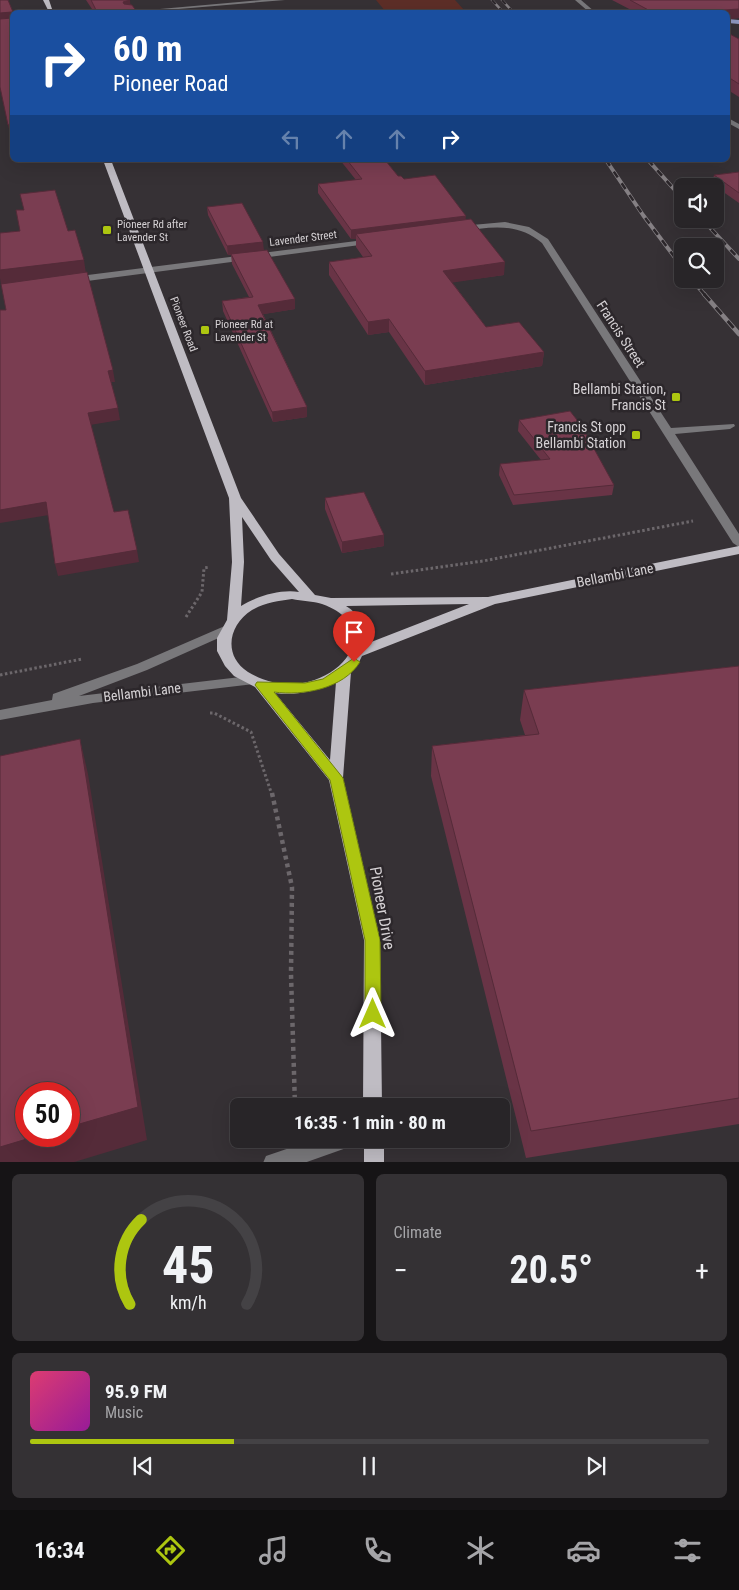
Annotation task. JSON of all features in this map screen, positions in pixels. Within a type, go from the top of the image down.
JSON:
[{"type":"main road","name":"Pioneer Road","points":[[108,162],[235,498],[275,557],[310,596]]},
{"type":"main road","name":"Pioneer Road","points":[[235,498],[238,562],[230,625],[223,644],[225,658],[234,671],[255,683],[283,689],[305,688],[327,682],[344,672],[354,662],[360,652]]},
{"type":"main road","name":"Bellambi Lane","points":[[360,652],[492,600],[739,550]]},
{"type":"main road","points":[[230,625],[243,610],[274,597],[310,596],[333,602],[348,612],[358,623],[362,637],[360,652]]},
{"type":"main road","name":"Bellambi Lane","points":[[333,602],[492,600]]},
{"type":"main road","name":"Pioneer Drive","points":[[344,672],[336,778],[372,940],[373,1098]]},
{"type":"main road","name":"Pioneer Drive","points":[[255,683],[336,778]]},
{"type":"main road","points":[[374,1148],[374,1162]]},
{"type":"street","points":[[155,10],[282,0]]},
{"type":"street","points":[[578,0],[590,10]]},
{"type":"street","points":[[733,121],[739,127]]},
{"type":"street","name":"Francis Street","points":[[451,230],[510,224],[526,228],[545,241],[739,543]]},
{"type":"street","name":"Lavender Street","points":[[67,281],[382,239]]},
{"type":"street","points":[[666,432],[730,426]]},
{"type":"street","name":"Bellambi Lane","points":[[34,707],[142,667],[230,625]]},
{"type":"street","name":"Bellambi Lane","points":[[0,715],[34,707],[149,690],[255,683]]},
{"type":"street","points":[[273,1162],[317,1148]]},
{"type":"path","points":[[384,575],[483,561],[696,520]]},
{"type":"path","points":[[183,620],[190,614],[202,592],[204,568],[238,562]]},
{"type":"path","points":[[0,675],[83,658]]},
{"type":"path","points":[[205,714],[214,713],[251,732],[259,749],[274,800],[292,887],[291,974],[295,1098]]},
{"type":"shaded area","points":[[376,0],[455,0],[464,10],[384,10]]},
{"type":"building","points":[[0,0],[8,0],[12,10],[10,10],[10,12],[0,13]]},
{"type":"building","points":[[91,0],[130,0],[123,2],[124,4],[132,5],[136,10],[96,10]]},
{"type":"building","points":[[630,0],[739,0],[739,9],[648,10]]},
{"type":"building","points":[[10,18],[10,124],[8,125],[0,87],[0,19]]},
{"type":"building","points":[[730,34],[739,39],[739,84],[730,78]]},
{"type":"building","points":[[349,162],[387,162],[398,176],[404,179],[435,175],[466,216],[351,230],[318,184],[362,179]]},
{"type":"building","points":[[739,172],[739,193],[724,182],[724,178],[718,178],[714,175]]},
{"type":"building","points":[[55,190],[68,231],[75,230],[84,260],[0,270],[0,233],[20,231],[16,210],[24,210],[20,194]]},
{"type":"building","points":[[242,203],[263,242],[227,246],[207,207]]},
{"type":"building","points":[[471,219],[505,262],[443,271],[486,327],[519,322],[544,352],[425,371],[389,319],[368,322],[329,262],[372,256],[356,234]]},
{"type":"building","points":[[267,250],[295,299],[258,305],[307,407],[272,412],[222,301],[253,297],[231,254]]},
{"type":"building","points":[[87,272],[113,370],[108,371],[118,408],[88,413],[114,512],[128,510],[137,550],[55,564],[46,502],[0,510],[0,310],[6,310],[1,284]]},
{"type":"building","points":[[570,411],[581,425],[614,485],[514,495],[500,464],[550,459],[519,420]]},
{"type":"building","points":[[364,492],[384,535],[342,542],[325,498]]},
{"type":"building","points":[[739,666],[739,1098],[531,1131],[432,746],[539,734],[524,690]]},
{"type":"building","points":[[80,739],[138,1107],[80,1124],[80,1082],[15,1082],[15,1143],[0,1147],[0,756]]},
{"type":"waterway","points":[[730,21],[739,22]]},
{"type":"railway","points":[[492,0],[501,10]]},
{"type":"railway","points":[[502,0],[511,10]]},
{"type":"railway","points":[[607,162],[674,256]]},
{"type":"railway","points":[[650,162],[674,189]]},
{"type":"railway","points":[[710,228],[739,259]]},
{"type":"railway","points":[[699,288],[705,295]]},
{"type":"railway","points":[[704,294],[739,334]]},
{"type":"place","name":"Pioneer Rd after Lavender St","points":[[107,230]]},
{"type":"place","name":"Pioneer Rd at Lavender St","points":[[205,330]]},
{"type":"place","name":"Bellambi Station, Francis St","points":[[676,397]]},
{"type":"place","name":"Francis St opp Bellambi Station","points":[[636,435]]},
{"type":"route","points":[[354,662],[344,672],[327,682],[305,688],[283,689],[261,685],[336,778],[372,940],[373,1014]]}]
